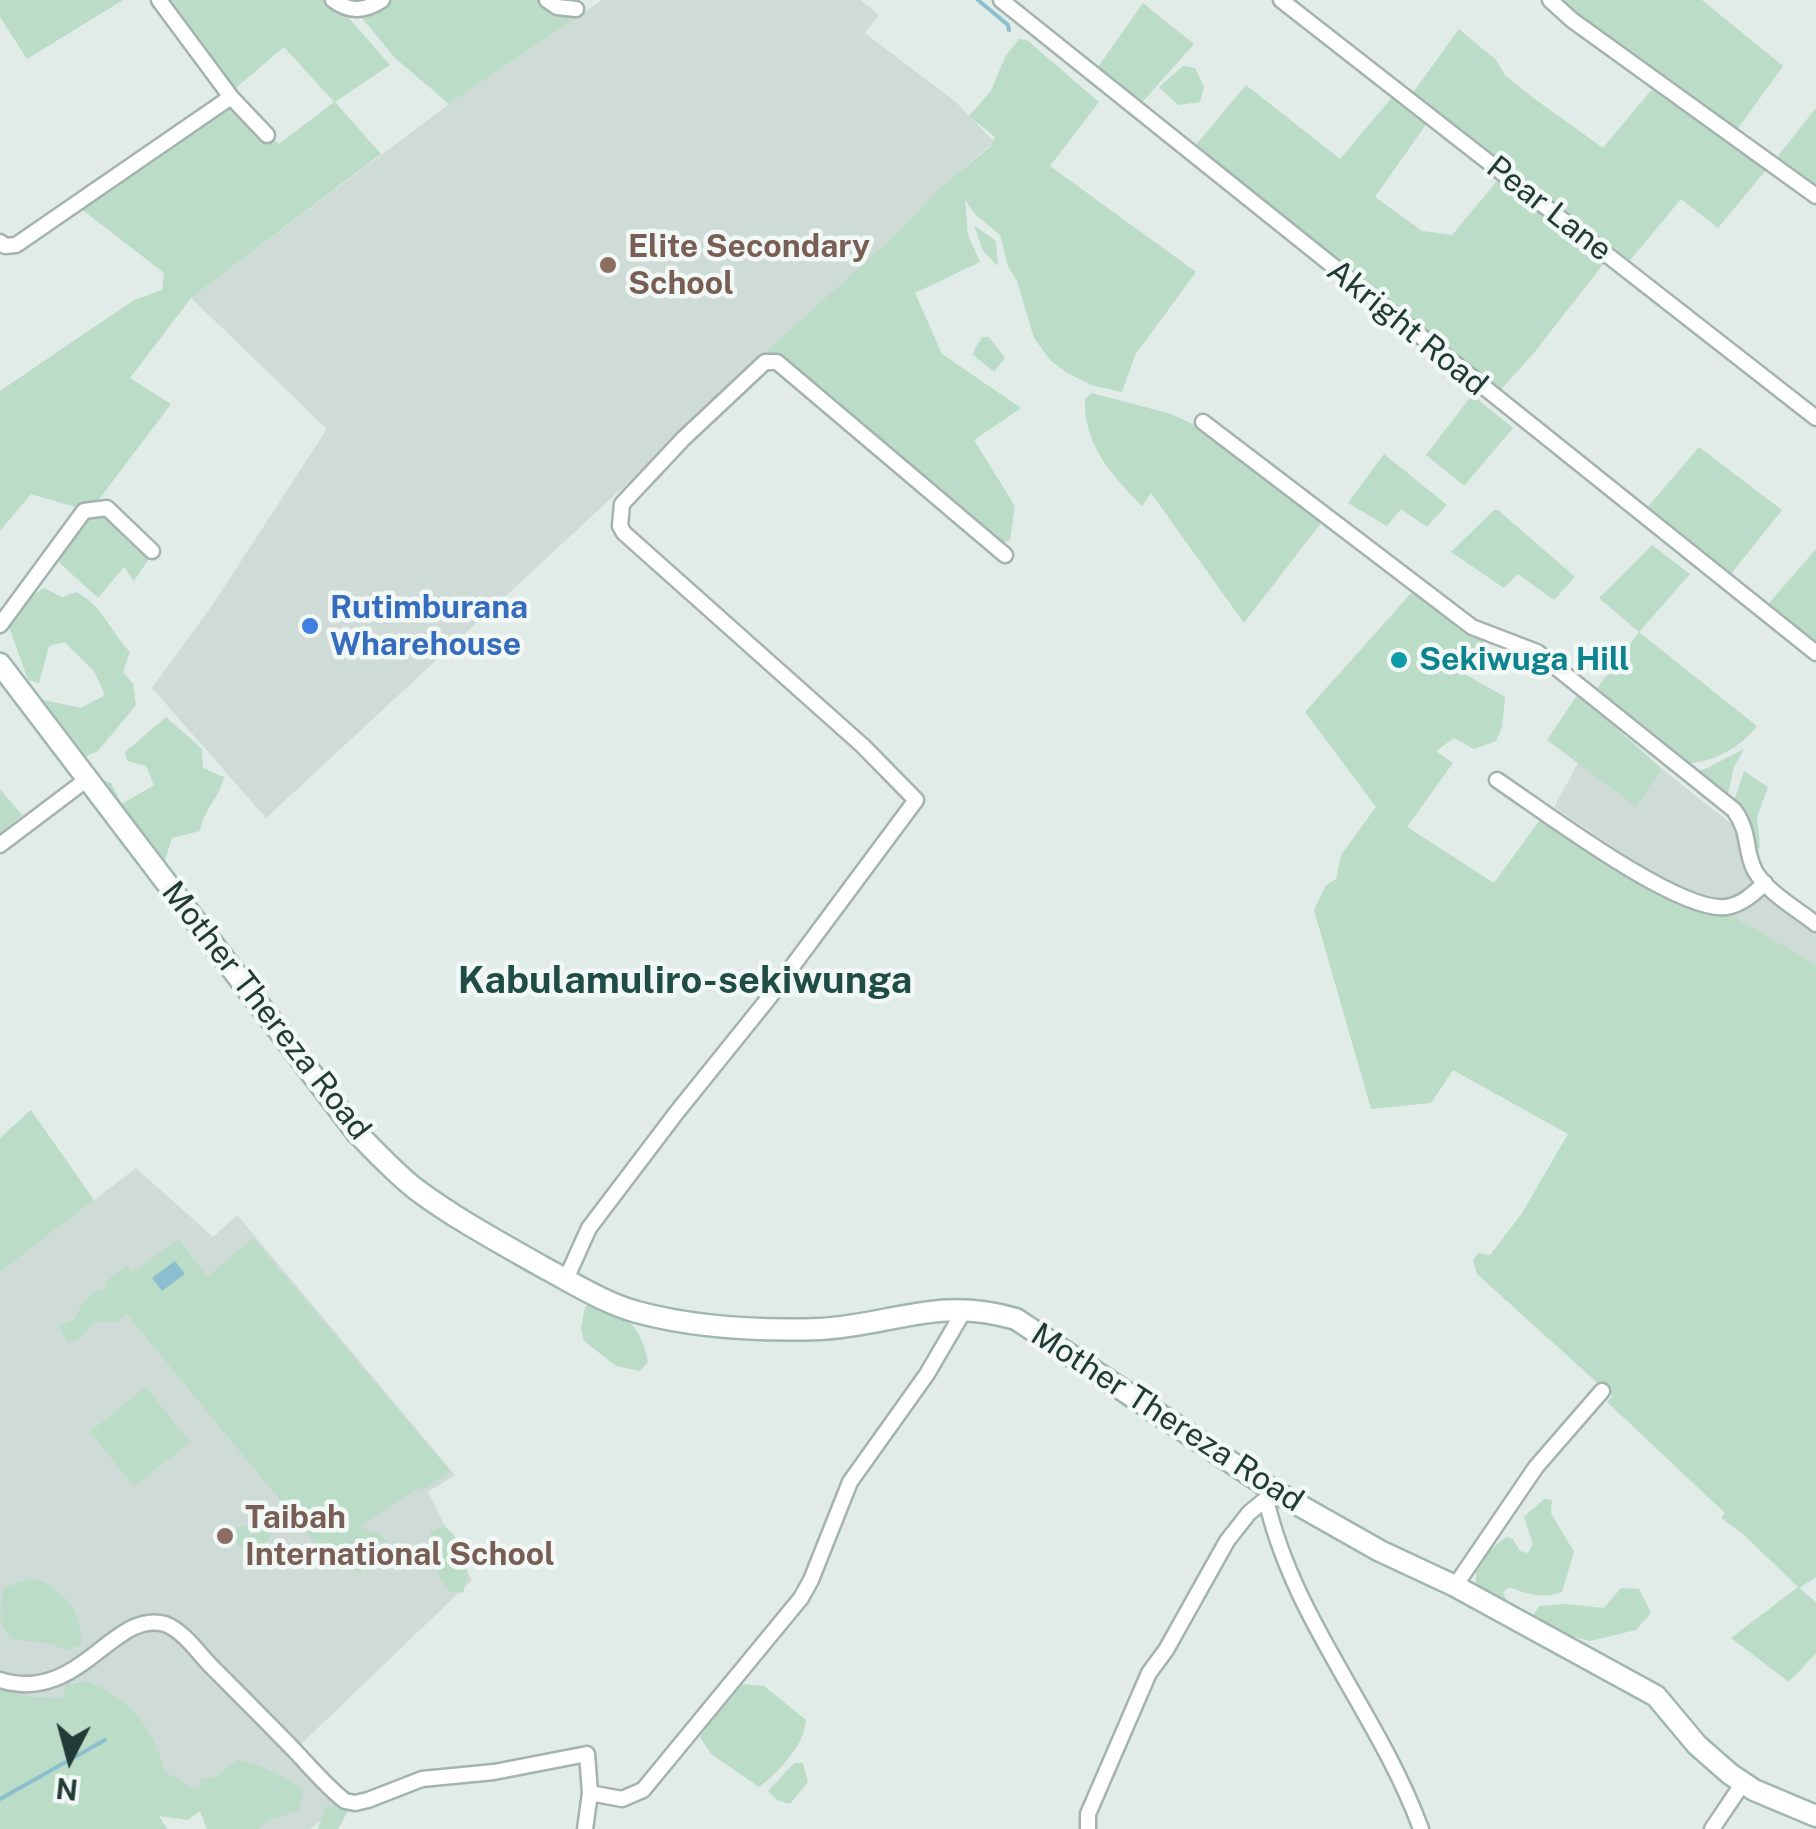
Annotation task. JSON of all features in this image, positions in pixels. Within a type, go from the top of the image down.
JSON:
[{"type":"street","points":[[159,0],[231,96],[267,134]]},
{"type":"street","points":[[334,0],[343,7],[362,10],[382,0]]},
{"type":"street","points":[[546,0],[556,7],[576,9]]},
{"type":"street","name":"Akright Road","points":[[1001,0],[1816,653]]},
{"type":"street","name":"Pear Lane","points":[[1282,0],[1816,418]]},
{"type":"street","points":[[1550,0],[1572,20],[1816,196]]},
{"type":"street","points":[[0,242],[10,247],[16,245],[231,96]]},
{"type":"street","points":[[566,1279],[589,1228],[768,999],[916,800],[863,746],[624,533],[619,517],[622,504],[683,439],[765,362],[777,362],[1005,555]]},
{"type":"street","points":[[1203,422],[1472,626],[1537,652],[1716,796],[1742,821],[1752,864],[1765,883],[1816,924]]},
{"type":"street","points":[[0,624],[84,511],[107,508],[152,551]]},
{"type":"street","name":"Mother Thereza Road","points":[[0,664],[356,1132],[416,1189],[446,1210],[566,1279],[633,1311],[666,1319],[739,1328],[824,1328],[916,1312],[965,1309],[998,1314],[1034,1329],[1270,1495],[1455,1586],[1656,1696],[1697,1745],[1743,1784],[1816,1816]]},
{"type":"street","points":[[0,845],[86,780]]},
{"type":"street","points":[[1497,780],[1646,878],[1690,902],[1728,907],[1747,899],[1765,883]]},
{"type":"street","points":[[590,1793],[622,1798],[643,1790],[801,1598],[812,1580],[850,1482],[927,1374],[965,1309]]},
{"type":"street","points":[[1455,1586],[1536,1467],[1602,1391]]},
{"type":"street","points":[[1088,1829],[1088,1814],[1148,1673],[1166,1650],[1227,1541],[1250,1512],[1270,1495]]},
{"type":"street","points":[[1270,1495],[1280,1552],[1304,1604],[1384,1746],[1420,1829]]},
{"type":"street","points":[[0,1680],[43,1684],[64,1675],[131,1628],[152,1622],[165,1624],[194,1648],[345,1801],[368,1800],[422,1779],[494,1772],[586,1754],[590,1793],[585,1829]]},
{"type":"street","points":[[1712,1829],[1743,1784]]},
{"type":"shaded area","points":[[602,0],[861,0],[879,15],[865,33],[957,103],[994,142],[942,186],[893,237],[266,818],[152,688],[213,604],[327,429],[191,298],[449,104]]},
{"type":"shaded area","points":[[1578,763],[1636,807],[1662,769],[1734,826],[1747,868],[1757,885],[1715,903],[1676,889],[1554,807]]},
{"type":"shaded area","points":[[1763,891],[1816,929],[1816,966],[1726,912]]},
{"type":"shaded area","name":"Taibah International School","points":[[136,1168],[213,1237],[237,1215],[455,1475],[428,1492],[472,1580],[299,1746],[340,1790],[339,1807],[310,1829],[208,1829],[200,1811],[0,1694],[0,1272]]},
{"type":"green space","points":[[0,0],[123,0],[27,59],[0,17]]},
{"type":"green space","points":[[166,0],[333,0],[390,65],[335,102],[381,154],[191,298],[130,378],[171,404],[97,502],[82,509],[31,494],[0,531],[0,391],[134,300],[162,290],[164,273],[80,208],[110,192],[225,104],[279,144],[334,102],[284,47],[231,92]]},
{"type":"green space","points":[[347,0],[541,0],[553,11],[577,17],[449,104],[395,58]]},
{"type":"green space","points":[[1553,0],[1702,0],[1783,66],[1734,134]]},
{"type":"green space","points":[[1143,3],[1194,44],[1136,109],[1093,74]]},
{"type":"green space","points":[[1459,29],[1496,60],[1505,75],[1603,148],[1653,88],[1766,170],[1718,228],[1681,199],[1627,264],[1412,94]]},
{"type":"green space","points":[[1019,39],[1027,40],[1099,102],[1050,166],[1196,272],[1135,355],[1122,392],[1091,385],[1050,360],[1034,338],[1000,235],[965,200],[968,235],[980,262],[915,293],[942,354],[1021,408],[974,440],[1015,506],[1010,540],[1000,544],[798,371],[767,351],[893,237],[942,186],[991,146],[995,137],[969,116],[991,91],[1005,57]]},
{"type":"green space","points":[[1183,66],[1195,68],[1204,87],[1200,102],[1178,105],[1159,87]]},
{"type":"green space","points":[[1246,85],[1340,159],[1395,94],[1427,123],[1375,197],[1422,231],[1452,235],[1498,180],[1605,262],[1496,395],[1189,153]]},
{"type":"green space","points":[[1816,108],[1816,197],[1774,161]]},
{"type":"green space","points":[[974,225],[996,241],[998,266],[983,251]]},
{"type":"green space","points":[[982,337],[989,337],[1005,358],[994,372],[972,354]]},
{"type":"green space","points":[[1092,393],[1171,414],[1199,427],[1324,519],[1244,623],[1151,493],[1142,506],[1102,458],[1086,415],[1085,399]]},
{"type":"green space","points":[[1472,395],[1513,428],[1464,486],[1426,455]]},
{"type":"green space","points":[[1699,447],[1782,510],[1726,580],[1640,516]]},
{"type":"green space","points":[[1384,454],[1447,505],[1427,527],[1401,509],[1387,526],[1348,503]]},
{"type":"green space","points":[[1494,510],[1575,577],[1554,600],[1518,574],[1504,588],[1451,552]]},
{"type":"green space","points":[[107,511],[154,551],[134,581],[124,567],[98,598],[52,556],[91,514]]},
{"type":"green space","points":[[1652,545],[1690,574],[1639,632],[1599,598]]},
{"type":"green space","points":[[1816,549],[1816,651],[1764,609]]},
{"type":"green space","points":[[44,588],[62,597],[76,592],[85,597],[130,652],[123,672],[133,684],[136,705],[98,751],[82,758],[38,707],[44,700],[81,708],[105,695],[94,671],[64,642],[49,646],[39,683],[28,680],[8,624],[13,608]]},
{"type":"green space","points":[[1412,592],[1487,639],[1461,672],[1505,697],[1502,727],[1496,741],[1474,749],[1454,738],[1436,751],[1453,763],[1407,827],[1494,883],[1542,817],[1689,909],[1726,912],[1816,965],[1816,1577],[1799,1588],[1816,1602],[1816,1653],[1789,1682],[1731,1638],[1798,1587],[1721,1518],[1725,1513],[1607,1402],[1612,1396],[1477,1274],[1473,1261],[1478,1253],[1490,1255],[1522,1213],[1568,1134],[1453,1070],[1431,1103],[1371,1109],[1314,910],[1326,885],[1336,879],[1341,855],[1376,807],[1305,712]]},
{"type":"green space","points":[[1639,632],[1757,726],[1728,751],[1703,761],[1677,762],[1648,745],[1592,695]]},
{"type":"green space","points":[[1578,694],[1662,769],[1636,807],[1547,740]]},
{"type":"green space","points":[[166,717],[202,749],[203,768],[224,777],[200,831],[172,838],[163,866],[96,785],[103,780],[111,783],[122,804],[154,785],[146,766],[127,761],[125,752]]},
{"type":"green space","points":[[1744,749],[1734,767],[1726,802],[1681,773],[1705,769]]},
{"type":"green space","points":[[1744,771],[1768,787],[1757,817],[1760,847],[1752,857],[1734,801]]},
{"type":"green space","points":[[0,789],[22,815],[0,834]]},
{"type":"green space","points":[[31,1110],[94,1200],[0,1272],[0,1138]]},
{"type":"green space","points":[[253,1238],[450,1471],[358,1527],[378,1533],[387,1541],[362,1572],[311,1563],[316,1544],[127,1314],[117,1322],[95,1322],[77,1341],[67,1342],[59,1326],[74,1320],[87,1299],[108,1289],[104,1283],[127,1266],[132,1273],[179,1239],[207,1277]]},
{"type":"green space","points":[[592,1302],[623,1317],[636,1330],[648,1362],[640,1371],[616,1366],[584,1341],[581,1328],[585,1307]]},
{"type":"green space","points":[[146,1387],[190,1442],[134,1486],[90,1432]]},
{"type":"green space","points":[[1544,1499],[1552,1500],[1551,1513],[1574,1552],[1562,1592],[1535,1595],[1509,1587],[1503,1592],[1512,1614],[1476,1589],[1476,1562],[1506,1537],[1513,1539],[1520,1551],[1528,1553],[1533,1544],[1524,1517]]},
{"type":"green space","points":[[259,1511],[265,1513],[274,1530],[267,1542],[247,1554],[228,1536],[230,1531],[255,1522]]},
{"type":"green space","points":[[444,1526],[458,1540],[466,1556],[463,1593],[449,1591],[439,1576],[430,1532]]},
{"type":"green space","points":[[31,1578],[52,1586],[68,1602],[79,1623],[81,1645],[66,1650],[52,1644],[10,1639],[0,1619],[3,1588]]},
{"type":"green space","points":[[1621,1588],[1639,1589],[1651,1613],[1636,1630],[1590,1641],[1553,1631],[1533,1615],[1539,1606],[1604,1608]]},
{"type":"green space","points":[[89,1682],[139,1717],[165,1772],[199,1791],[201,1779],[214,1778],[238,1760],[245,1761],[303,1791],[299,1810],[265,1822],[259,1829],[207,1829],[200,1811],[188,1820],[159,1816],[167,1829],[0,1829],[0,1690],[62,1698],[67,1684]]},
{"type":"green space","points":[[742,1684],[764,1686],[806,1720],[801,1739],[789,1757],[759,1787],[711,1754],[700,1737],[726,1698]]},
{"type":"green space","points":[[794,1763],[803,1763],[808,1782],[790,1804],[777,1800],[768,1791]]},
{"type":"green space","points":[[342,1804],[348,1811],[338,1829],[318,1829],[325,1807]]},
{"type":"water","points":[[175,1261],[185,1274],[162,1291],[152,1278]]},
{"type":"waterway","points":[[978,0],[1009,30]]},
{"type":"waterway","points":[[0,1799],[105,1740]]},
{"type":"place","name":"Elite Secondary School","points":[[608,265]]},
{"type":"place","name":"Rutimburana Wharehouse","points":[[310,626]]},
{"type":"place","name":"Sekiwuga Hill","points":[[1399,660]]},
{"type":"place","name":"Taibah International School","points":[[225,1536]]},
{"type":"district","name":"Kabulamuliro-sekiwunga","points":[[685,981]]}]
